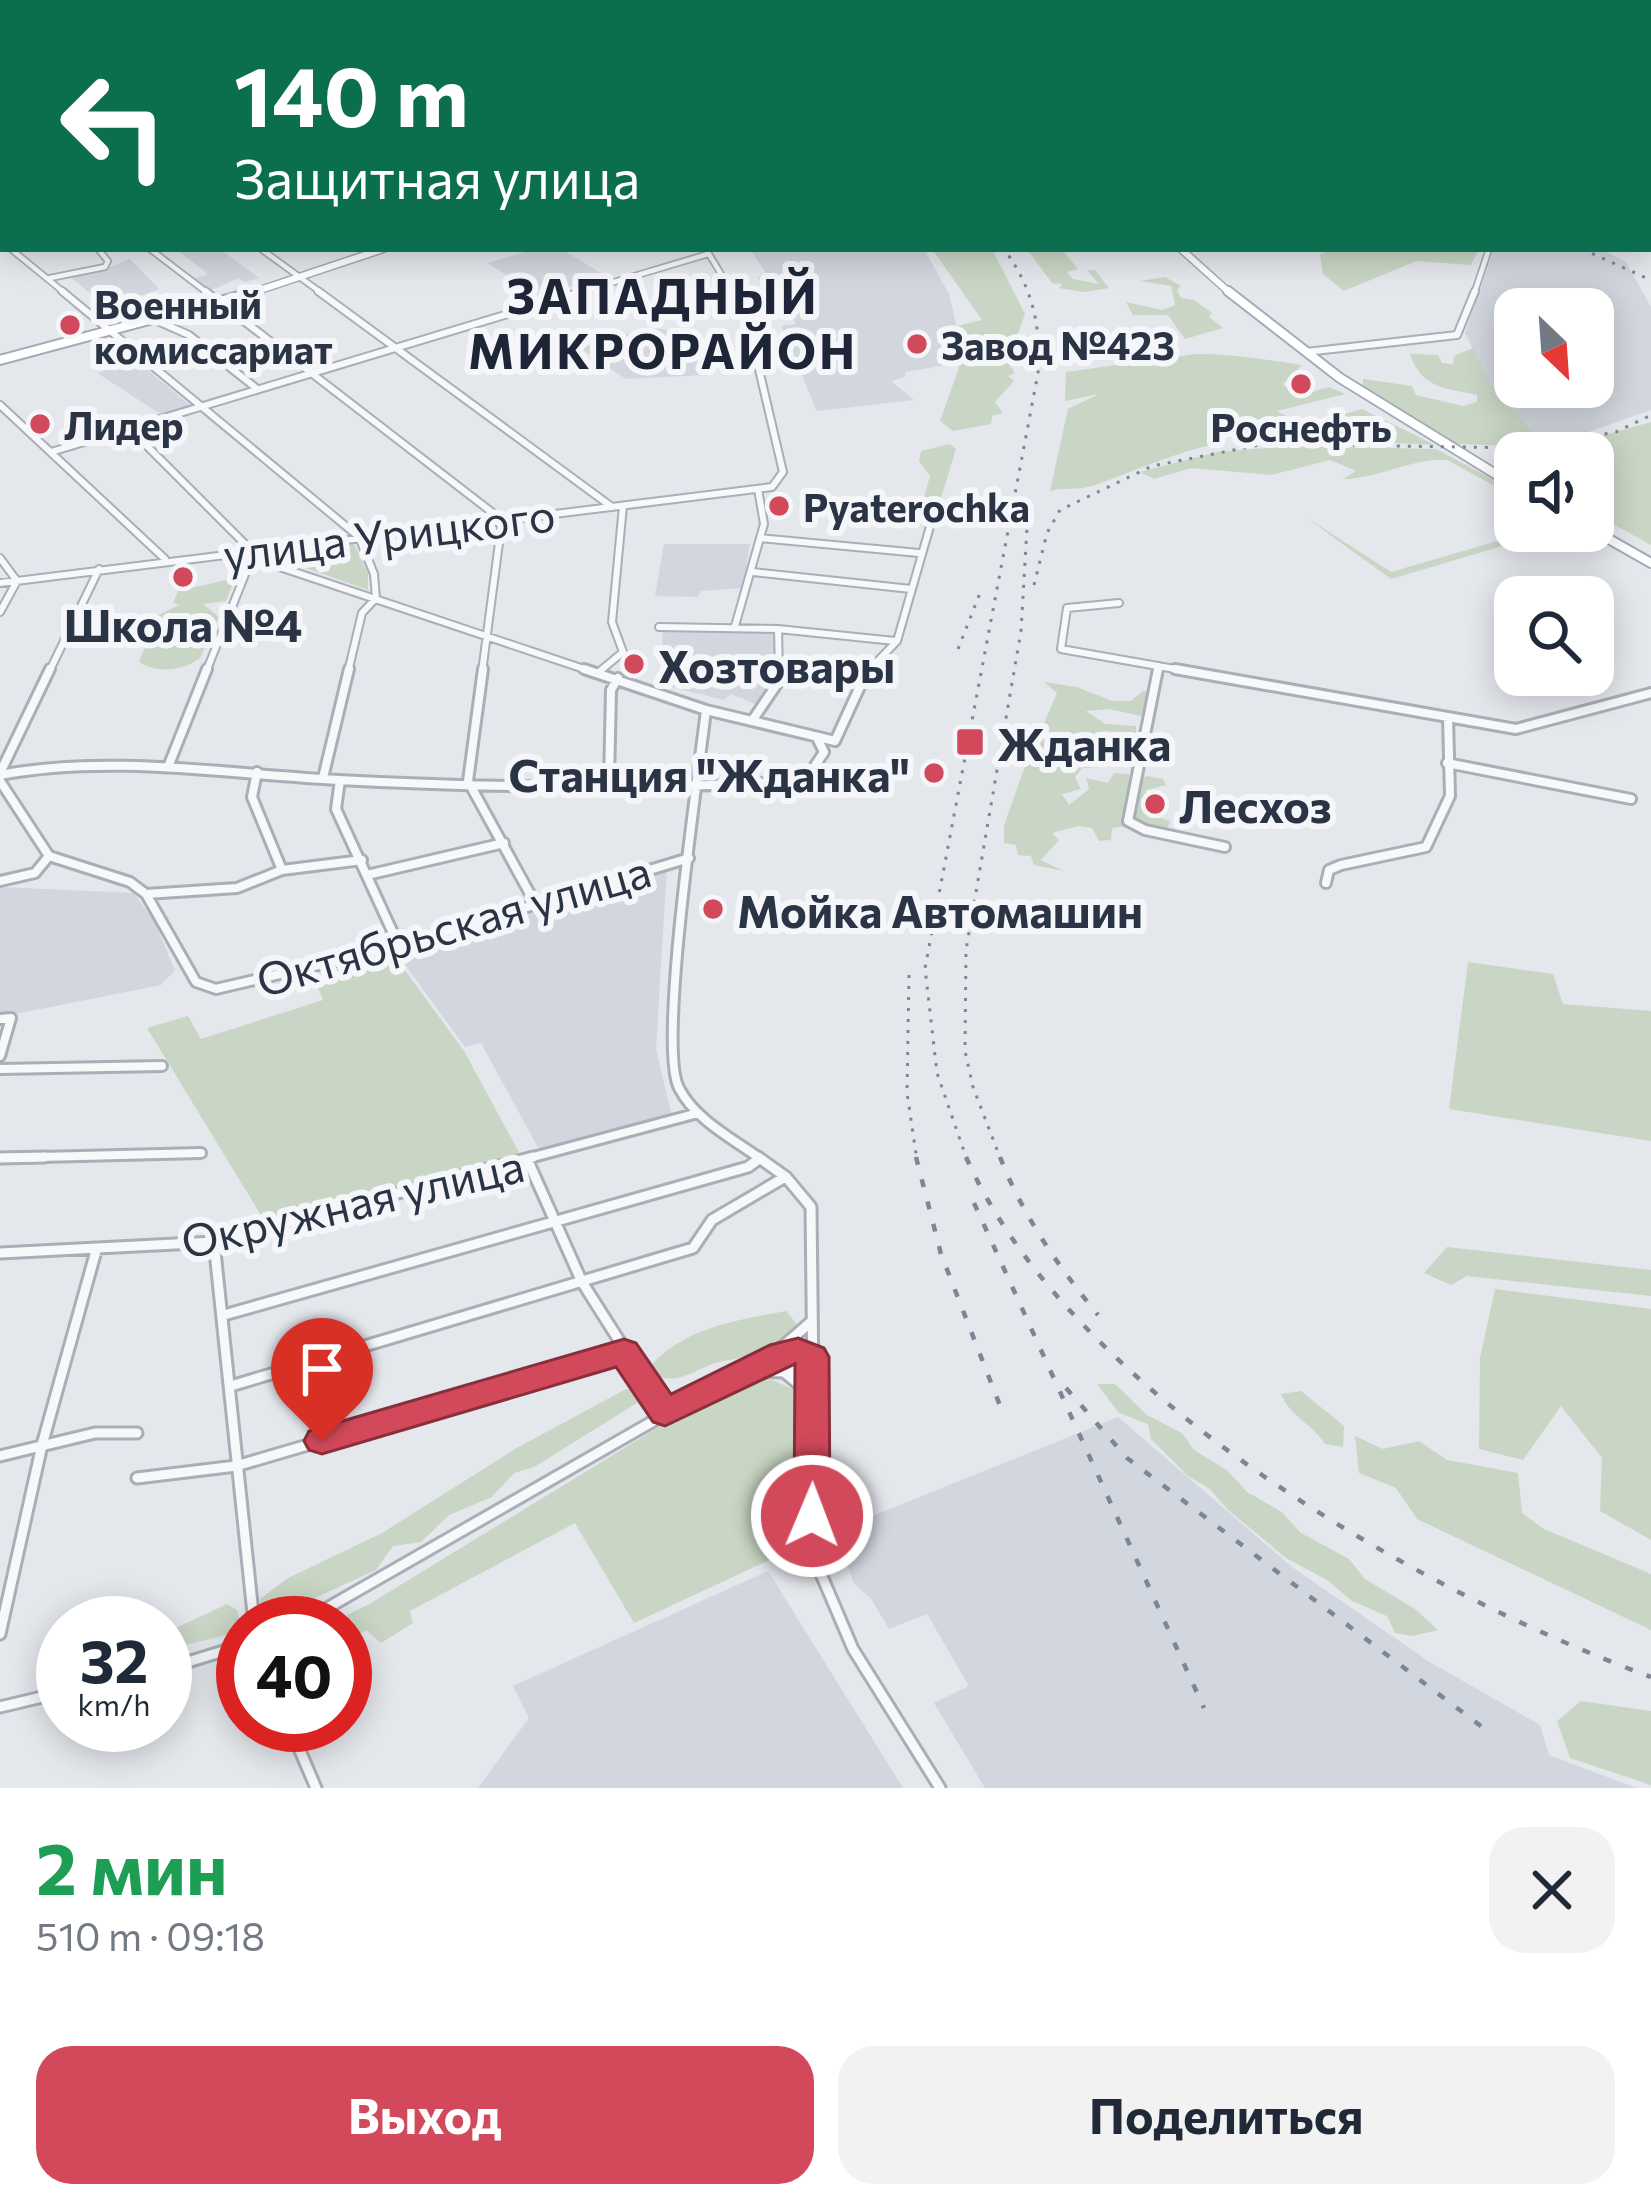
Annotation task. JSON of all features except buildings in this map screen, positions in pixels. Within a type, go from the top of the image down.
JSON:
[{"type":"main road","points":[[0,360],[216,303],[373,252]]},
{"type":"main road","points":[[1185,252],[1302,352],[1494,473]]},
{"type":"main road","points":[[1614,542],[1651,563]]},
{"type":"street","points":[[15,252],[359,537],[374,574],[376,598],[362,614],[323,778]]},
{"type":"street","points":[[49,278],[105,267],[108,261],[100,252]]},
{"type":"street","points":[[154,252],[502,520],[468,781],[535,903]]},
{"type":"street","points":[[266,252],[612,507]]},
{"type":"street","points":[[51,452],[704,252]]},
{"type":"street","name":"улица Урицкого","points":[[0,583],[778,484],[783,472],[747,318],[708,252]]},
{"type":"street","points":[[1302,352],[1457,335],[1488,252]]},
{"type":"street","points":[[153,319],[189,334],[257,389]]},
{"type":"street","points":[[0,405],[165,560]]},
{"type":"street","points":[[129,428],[252,553],[267,562],[706,710],[835,741],[869,667],[897,641],[935,509]]},
{"type":"street","points":[[735,626],[764,524],[758,489]]},
{"type":"street","points":[[598,672],[623,652],[612,622],[623,506]]},
{"type":"street","points":[[760,538],[920,554]]},
{"type":"street","points":[[267,562],[263,553],[273,547]]},
{"type":"street","points":[[168,768],[252,553]]},
{"type":"street","points":[[0,558],[17,581],[0,612]]},
{"type":"street","points":[[0,776],[99,569]]},
{"type":"street","points":[[753,572],[911,589]]},
{"type":"street","points":[[1119,604],[1094,602],[1067,608],[1061,649],[1516,729],[1651,693]]},
{"type":"street","points":[[659,626],[735,626],[897,641]]},
{"type":"street","points":[[754,718],[779,681],[778,629]]},
{"type":"street","points":[[1160,667],[1128,821],[1145,830],[1226,847]]},
{"type":"street","points":[[609,783],[611,690],[618,678]]},
{"type":"street","points":[[706,710],[672,1057],[677,1086],[698,1113],[786,1177],[811,1208],[815,1560],[824,1589],[886,1705],[940,1788]]},
{"type":"street","points":[[1327,884],[1329,870],[1341,864],[1406,856],[1426,847],[1450,796],[1448,717]]},
{"type":"street","points":[[0,776],[37,768],[168,768],[340,780],[699,787],[805,781],[824,752],[817,739]]},
{"type":"street","points":[[1447,764],[1631,799]]},
{"type":"street","points":[[257,772],[252,796],[282,870]]},
{"type":"street","points":[[0,776],[49,856],[130,882],[146,894],[237,888],[282,870],[362,860]]},
{"type":"street","points":[[340,780],[336,809],[399,946]]},
{"type":"street","points":[[367,875],[503,843]]},
{"type":"street","points":[[0,881],[35,873],[49,856]]},
{"type":"street","name":"Октябрьская улица","points":[[146,894],[196,982],[216,989],[399,946],[689,858]]},
{"type":"street","points":[[0,1056],[6,1018]]},
{"type":"street","points":[[0,1069],[162,1066]]},
{"type":"street","name":"Окружная улица","points":[[0,1253],[214,1243],[698,1113]]},
{"type":"street","points":[[0,1158],[201,1153]]},
{"type":"street","points":[[224,1315],[748,1167],[758,1159]]},
{"type":"street","points":[[528,1161],[582,1282],[665,1413]]},
{"type":"street","points":[[234,1385],[693,1248],[712,1220],[786,1177]]},
{"type":"street","points":[[214,1243],[234,1385],[236,1466],[251,1596]]},
{"type":"street","points":[[0,1634],[42,1444],[96,1251]]},
{"type":"street","points":[[748,1371],[812,1322]]},
{"type":"street","points":[[348,1596],[665,1413],[782,1354],[798,1351],[812,1361]]},
{"type":"street","points":[[136,1478],[236,1466],[624,1352]]},
{"type":"street","points":[[748,1371],[784,1372],[812,1361]]},
{"type":"street","points":[[784,1372],[814,1397]]},
{"type":"street","points":[[0,1456],[95,1432],[137,1432]]},
{"type":"street","points":[[0,1707],[36,1698]]},
{"type":"street","points":[[301,1752],[316,1788]]},
{"type":"shaded area","points":[[180,252],[224,252],[259,278],[245,282],[238,278],[210,291],[193,279],[208,274]]},
{"type":"shaded area","points":[[525,252],[566,252],[606,276],[540,296],[487,263]]},
{"type":"shaded area","points":[[752,252],[926,252],[949,294],[965,362],[905,372],[905,377],[891,381],[914,400],[817,411],[781,326],[796,324],[772,284],[762,284],[758,277],[767,275]]},
{"type":"shaded area","points":[[1493,252],[1607,252],[1626,262],[1651,307],[1651,410],[1589,432],[1533,432],[1511,408],[1614,408],[1614,288],[1494,288],[1494,388],[1465,333]]},
{"type":"shaded area","points":[[130,259],[159,289],[108,308],[68,275],[103,270]]},
{"type":"shaded area","points":[[647,328],[695,332],[704,375],[626,379],[580,348]]},
{"type":"shaded area","points":[[138,362],[192,407],[162,415],[97,373]]},
{"type":"shaded area","points":[[664,544],[750,544],[743,588],[701,591],[698,597],[655,596]]},
{"type":"shaded area","points":[[663,630],[775,632],[777,675],[757,705],[731,694],[724,700],[660,684]]},
{"type":"shaded area","points":[[667,867],[656,1049],[672,1117],[541,1153],[481,1043],[465,1047],[395,951],[496,920],[502,924]]},
{"type":"shaded area","points":[[0,887],[134,893],[154,921],[175,970],[161,985],[0,1017]]},
{"type":"shaded area","points":[[1118,1417],[1292,1567],[1428,1661],[1540,1725],[1549,1755],[1636,1788],[985,1788],[934,1703],[969,1686],[927,1614],[889,1629],[872,1600],[853,1582],[840,1540],[875,1515]]},
{"type":"shaded area","points":[[768,1571],[903,1788],[478,1788],[529,1718],[513,1686]]},
{"type":"green space","points":[[934,252],[994,252],[1025,314],[1018,345],[1002,353],[1015,373],[1008,376],[1014,381],[995,402],[1003,413],[992,416],[991,424],[953,431],[940,421],[964,353],[953,327],[982,320]]},
{"type":"green space","points":[[1029,252],[1064,252],[1078,269],[1067,272],[1073,279],[1099,284],[1087,270],[1095,270],[1109,288],[1084,292],[1052,283]]},
{"type":"green space","points":[[1478,252],[1471,265],[1416,261],[1344,291],[1323,274],[1320,254]]},
{"type":"green space","points":[[1165,277],[1181,286],[1177,290],[1181,298],[1194,300],[1223,328],[1185,339],[1168,315],[1133,315],[1126,302],[1162,310],[1175,305],[1171,286],[1140,281]]},
{"type":"green space","points":[[1473,348],[1494,388],[1494,408],[1511,408],[1533,432],[1494,432],[1494,445],[1453,444],[1363,387],[1363,379],[1412,386],[1416,395],[1463,406],[1477,402],[1477,395],[1428,380],[1410,354],[1438,355],[1442,363],[1453,364],[1454,356]]},
{"type":"green space","points":[[1196,354],[1302,365],[1283,384],[1289,390],[1300,388],[1308,393],[1329,387],[1345,394],[1277,411],[1305,426],[1362,409],[1435,445],[1287,438],[1249,442],[1225,437],[1220,443],[1095,485],[1050,491],[1068,409],[1099,394],[1065,401],[1066,372]]},
{"type":"green space","points":[[1651,422],[1651,545],[1614,525],[1614,432]]},
{"type":"green space","points":[[950,444],[956,449],[939,505],[923,501],[930,476],[919,461],[921,451]]},
{"type":"green space","points":[[1292,446],[1436,449],[1494,480],[1494,486],[1447,460],[1343,479],[1356,471],[1330,460],[1271,475],[1191,468],[1154,479],[1140,472],[1217,452]]},
{"type":"green space","points":[[1304,516],[1391,572],[1494,542],[1494,548],[1391,579]]},
{"type":"green space","points":[[353,542],[368,573],[368,590],[272,556],[273,551]]},
{"type":"green space","points":[[235,578],[226,601],[203,604],[219,617],[200,658],[170,669],[139,662],[157,616],[179,605],[173,603],[178,591]]},
{"type":"green space","points":[[1044,682],[1077,687],[1112,701],[1131,701],[1148,692],[1141,716],[1109,709],[1086,711],[1105,724],[1136,726],[1136,733],[1102,731],[1113,751],[1101,758],[1098,767],[1082,768],[1075,777],[1081,789],[1062,794],[1069,805],[1089,789],[1086,778],[1108,783],[1114,773],[1129,774],[1130,786],[1146,776],[1163,779],[1166,785],[1146,790],[1143,812],[1170,821],[1167,829],[1146,824],[1112,828],[1111,840],[1099,841],[1092,828],[1078,826],[1052,833],[1059,840],[1041,860],[1064,871],[1034,865],[1031,856],[1018,855],[1016,845],[1004,843],[1004,826],[1022,774],[1057,693]]},
{"type":"green space","points":[[393,954],[464,1051],[521,1156],[267,1225],[147,1028],[188,1016],[201,1039],[323,1000],[313,976]]},
{"type":"green space","points":[[1468,962],[1553,974],[1563,1004],[1651,1011],[1651,1141],[1449,1109]]},
{"type":"green space","points":[[1447,1247],[1651,1270],[1651,1296],[1467,1276],[1451,1285],[1424,1273]]},
{"type":"green space","points":[[1495,1289],[1651,1309],[1651,1540],[1600,1511],[1602,1458],[1561,1406],[1523,1460],[1479,1449],[1480,1358]]},
{"type":"green space","points":[[786,1311],[796,1323],[794,1331],[760,1350],[682,1377],[652,1375],[649,1368],[662,1354],[694,1335]]},
{"type":"green space","points":[[768,1378],[799,1392],[806,1543],[634,1623],[575,1523],[410,1611],[413,1623],[381,1643],[372,1635],[372,1602],[657,1428],[749,1382]]},
{"type":"green space","points":[[1097,1384],[1115,1384],[1147,1415],[1182,1433],[1194,1450],[1228,1471],[1247,1492],[1282,1512],[1301,1533],[1349,1559],[1365,1579],[1415,1609],[1438,1630],[1413,1636],[1395,1633],[1387,1616],[1352,1601],[1327,1580],[1286,1558],[1210,1489],[1188,1476],[1151,1439],[1148,1424],[1119,1413]]},
{"type":"green space","points":[[626,1389],[639,1390],[637,1403],[534,1467],[514,1473],[492,1497],[449,1515],[421,1542],[393,1546],[376,1570],[319,1596],[264,1596],[288,1578],[382,1533],[515,1449]]},
{"type":"green space","points":[[1301,1391],[1344,1426],[1343,1447],[1325,1444],[1281,1394]]},
{"type":"green space","points":[[1355,1436],[1383,1449],[1419,1441],[1447,1460],[1518,1473],[1522,1513],[1544,1529],[1651,1574],[1651,1630],[1417,1519],[1396,1488],[1359,1473]]},
{"type":"green space","points":[[216,1609],[216,1637],[192,1643],[192,1620]]},
{"type":"green space","points":[[1581,1701],[1651,1711],[1651,1785],[1570,1758],[1557,1721]]},
{"type":"railway","points":[[967,1160],[937,1073],[925,968],[1038,373],[1033,308],[1006,252]]},
{"type":"railway","points":[[1589,252],[1651,280]]},
{"type":"railway","points":[[1034,585],[1047,533],[1060,510],[1152,466],[1265,444],[1528,448],[1616,432],[1651,415]]},
{"type":"railway","points":[[1001,1160],[973,1087],[965,1051],[966,950],[1021,631],[1028,510]]},
{"type":"railway","points":[[958,649],[982,588]]},
{"type":"railway","points":[[909,975],[907,1093],[917,1160]]},
{"type":"railway","points":[[916,1157],[941,1254],[1004,1416]]},
{"type":"railway","points":[[966,1157],[1016,1244],[1084,1326],[1167,1403],[1260,1474],[1460,1593],[1651,1677]]},
{"type":"railway","points":[[1000,1157],[1043,1240],[1098,1315]]},
{"type":"railway","points":[[974,1203],[1204,1708]]},
{"type":"railway","points":[[1066,1388],[1127,1458],[1490,1733]]},
{"type":"place","name":"Военный комиссариат","points":[[70,325]]},
{"type":"place","name":"Завод №423","points":[[917,344]]},
{"type":"place","name":"Роснефть","points":[[1301,384]]},
{"type":"place","name":"Лидер","points":[[40,424]]},
{"type":"place","name":"Pyaterochka","points":[[779,506]]},
{"type":"place","name":"Школа №4","points":[[183,577]]},
{"type":"place","name":"Хозтовары","points":[[634,664]]},
{"type":"place","name":"Жданка","points":[[970,742]]},
{"type":"place","name":"Станция \"Жданка\"","points":[[934,773]]},
{"type":"place","name":"Лесхоз","points":[[1155,804]]},
{"type":"place","name":"Мойка Автомашин","points":[[713,909]]},
{"type":"district","name":"ЗАПАДНЫЙ МИКРОРАЙОН","points":[[663,322]]},
{"type":"route","points":[[322,1441],[624,1352],[665,1413],[782,1354],[798,1351],[812,1357],[812,1516]]}]
